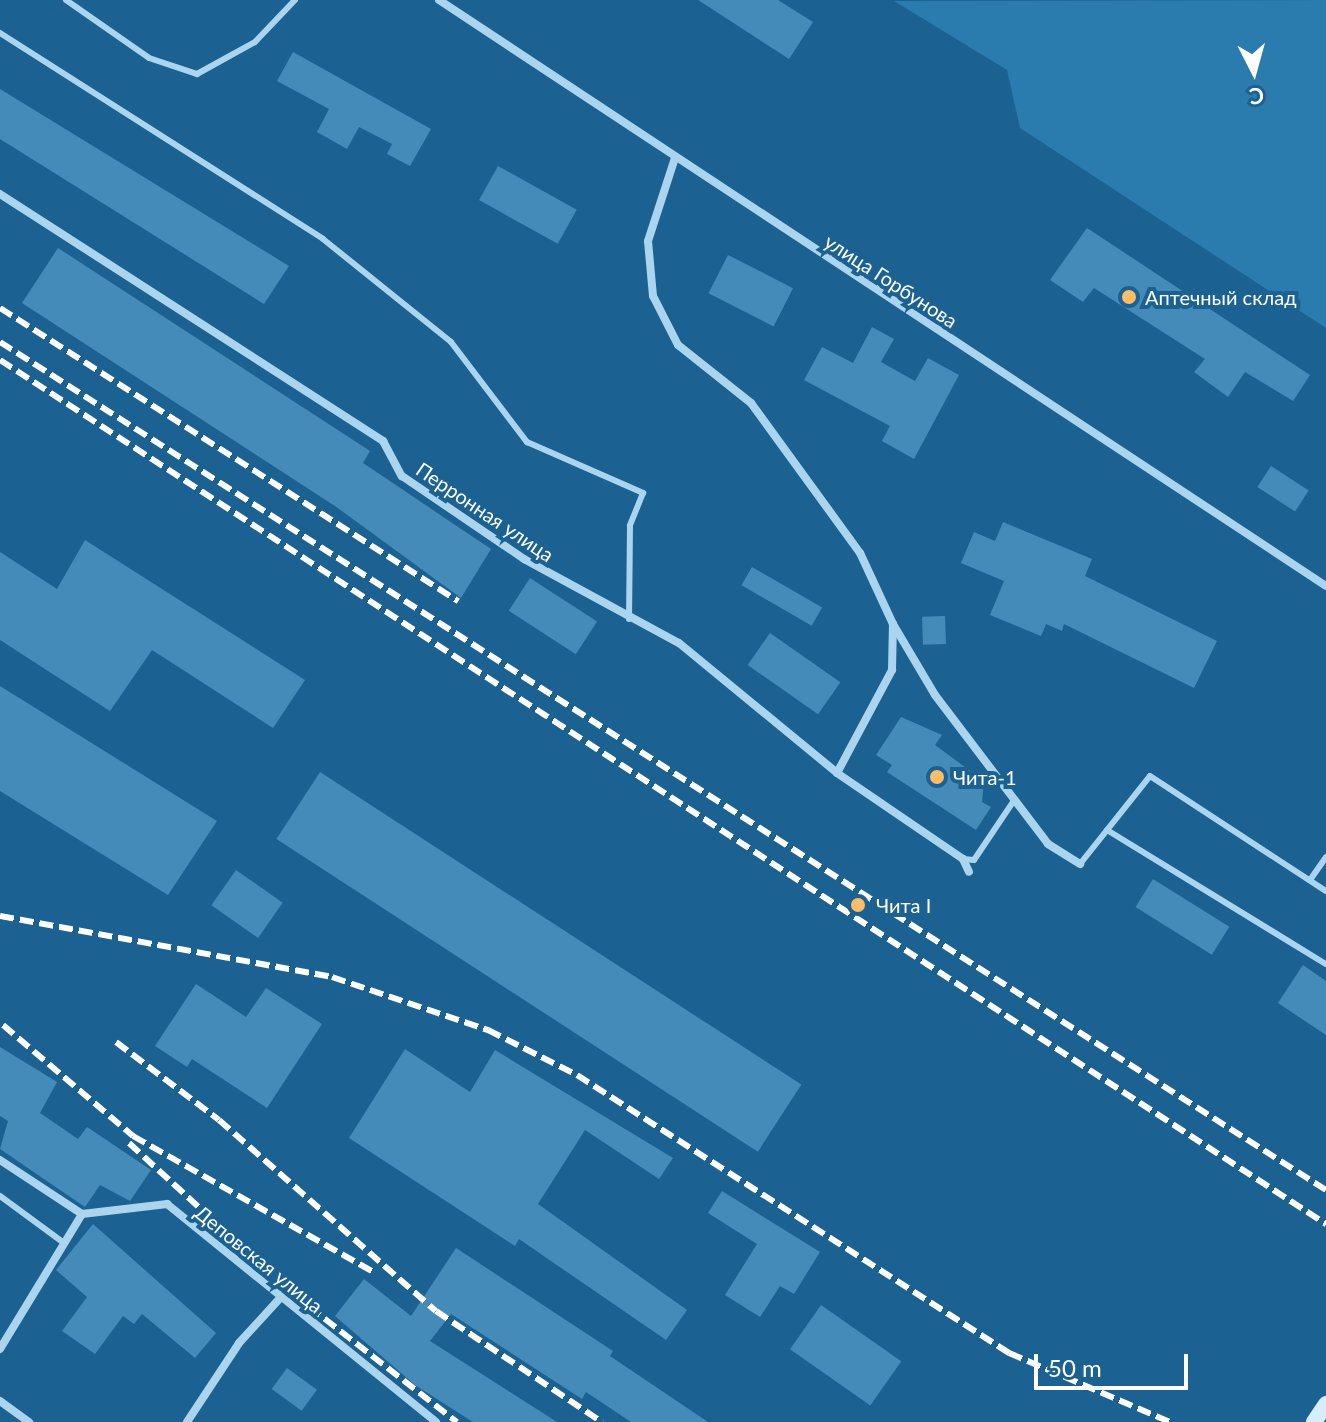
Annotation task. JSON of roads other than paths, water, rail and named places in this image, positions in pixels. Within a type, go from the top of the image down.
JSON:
[{"type":"main road","points":[[1314,1422],[1326,1404]]},
{"type":"street","name":"улица Горбунова","points":[[439,0],[1326,586]]},
{"type":"street","points":[[675,158],[648,241],[653,296],[678,345],[751,403],[860,553],[893,624],[1015,799],[1048,844],[1080,864]]},
{"type":"street","name":"Перронная улица","points":[[0,194],[383,441],[402,476],[629,619],[679,643],[837,773],[963,859]]},
{"type":"street","points":[[837,773],[892,670],[893,624]]},
{"type":"street","points":[[963,859],[969,872]]},
{"type":"street","points":[[0,1160],[82,1214],[0,1349]]},
{"type":"street","name":"Деповская улица","points":[[82,1214],[167,1204],[436,1422]]},
{"type":"street","points":[[187,1422],[239,1343],[281,1297]]},
{"type":"street","points":[[0,1401],[29,1422]]},
{"type":"lane","points":[[66,0],[149,58],[197,74],[255,42],[295,0]]},
{"type":"lane","points":[[0,33],[323,239],[451,342],[527,442],[643,493],[630,526],[629,619]]},
{"type":"lane","points":[[1080,864],[1150,776],[1326,891]]},
{"type":"lane","points":[[963,859],[974,860],[1015,799]]},
{"type":"lane","points":[[1107,830],[1326,964]]},
{"type":"lane","points":[[1310,880],[1326,857]]},
{"type":"lane","points":[[0,1196],[64,1243]]},
{"type":"railway","points":[[0,308],[458,601]]},
{"type":"railway","points":[[0,342],[1326,1190]]},
{"type":"railway","points":[[0,360],[1326,1224]]},
{"type":"railway","points":[[0,916],[332,977],[488,1030],[577,1075],[1009,1353],[1170,1422]]},
{"type":"railway","points":[[3,1025],[133,1136],[375,1273]]},
{"type":"railway","points":[[116,1042],[219,1120],[436,1311],[602,1422]]},
{"type":"railway","points":[[129,1143],[293,1294],[457,1422]]},
{"type":"place","name":"Аптечный склад","points":[[1129,297]]},
{"type":"place","name":"Чита-1","points":[[937,777]]},
{"type":"place","name":"Чита I","points":[[858,905]]}]
